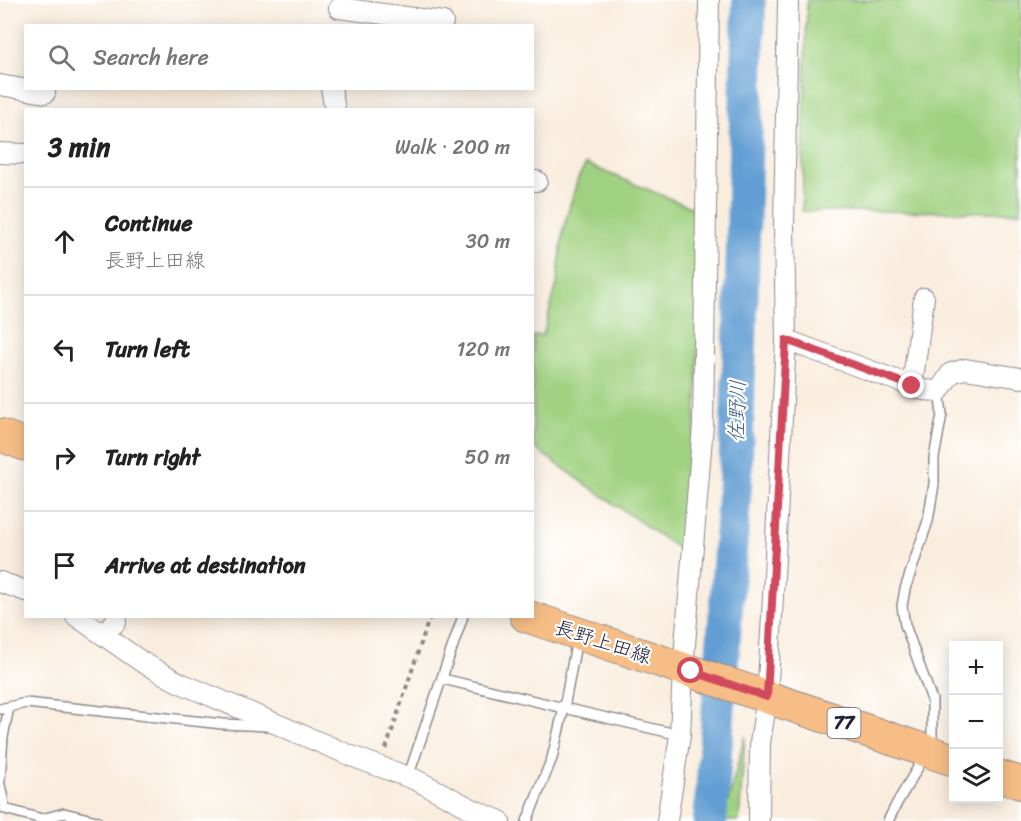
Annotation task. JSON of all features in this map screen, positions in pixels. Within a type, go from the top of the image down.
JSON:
[{"type":"main road","points":[[0,435],[24,444]]},
{"type":"main road","name":"長野上田線","points":[[532,618],[940,756]]},
{"type":"main road","points":[[1003,777],[1021,783]]},
{"type":"street","points":[[667,821],[687,670],[704,425],[709,0]]},
{"type":"street","points":[[759,821],[760,743],[786,340],[784,226],[788,0]]},
{"type":"street","points":[[339,11],[443,22]]},
{"type":"street","points":[[0,85],[24,89]]},
{"type":"street","points":[[28,90],[45,93]]},
{"type":"street","points":[[331,90],[335,108]]},
{"type":"street","points":[[0,153],[24,154]]},
{"type":"street","points":[[912,386],[924,298]]},
{"type":"street","points":[[786,340],[923,390],[939,391],[951,373],[965,369],[1021,378]]},
{"type":"street","points":[[0,582],[24,590]]},
{"type":"street","points":[[79,618],[142,662],[178,682],[408,777],[500,821]]},
{"type":"street","points":[[103,633],[116,622],[117,618]]},
{"type":"lane","points":[[888,821],[897,803],[940,756],[932,738],[932,700],[905,625],[902,606],[905,589],[928,521],[934,484],[934,458],[942,414],[939,391]]},
{"type":"lane","points":[[408,777],[462,618]]},
{"type":"lane","points":[[527,821],[552,758],[578,634]]},
{"type":"lane","points":[[443,679],[680,735]]},
{"type":"lane","points":[[0,780],[5,708],[26,704],[223,724],[284,727]]},
{"type":"lane","points":[[0,785],[5,809],[42,819],[64,813],[97,821]]},
{"type":"path","points":[[380,767],[429,618]]},
{"type":"green space","points":[[807,0],[1021,0],[1021,212],[802,211]]},
{"type":"green space","points":[[586,164],[700,211],[697,397],[685,544],[677,548],[534,448],[534,336],[543,335],[557,284],[563,230],[578,178]]},
{"type":"green space","points":[[745,736],[739,821],[723,821]]},
{"type":"waterway","name":"佐野川","points":[[710,821],[735,485],[749,0]]},
{"type":"route","points":[[691,671],[767,697],[786,340],[912,386]]}]
